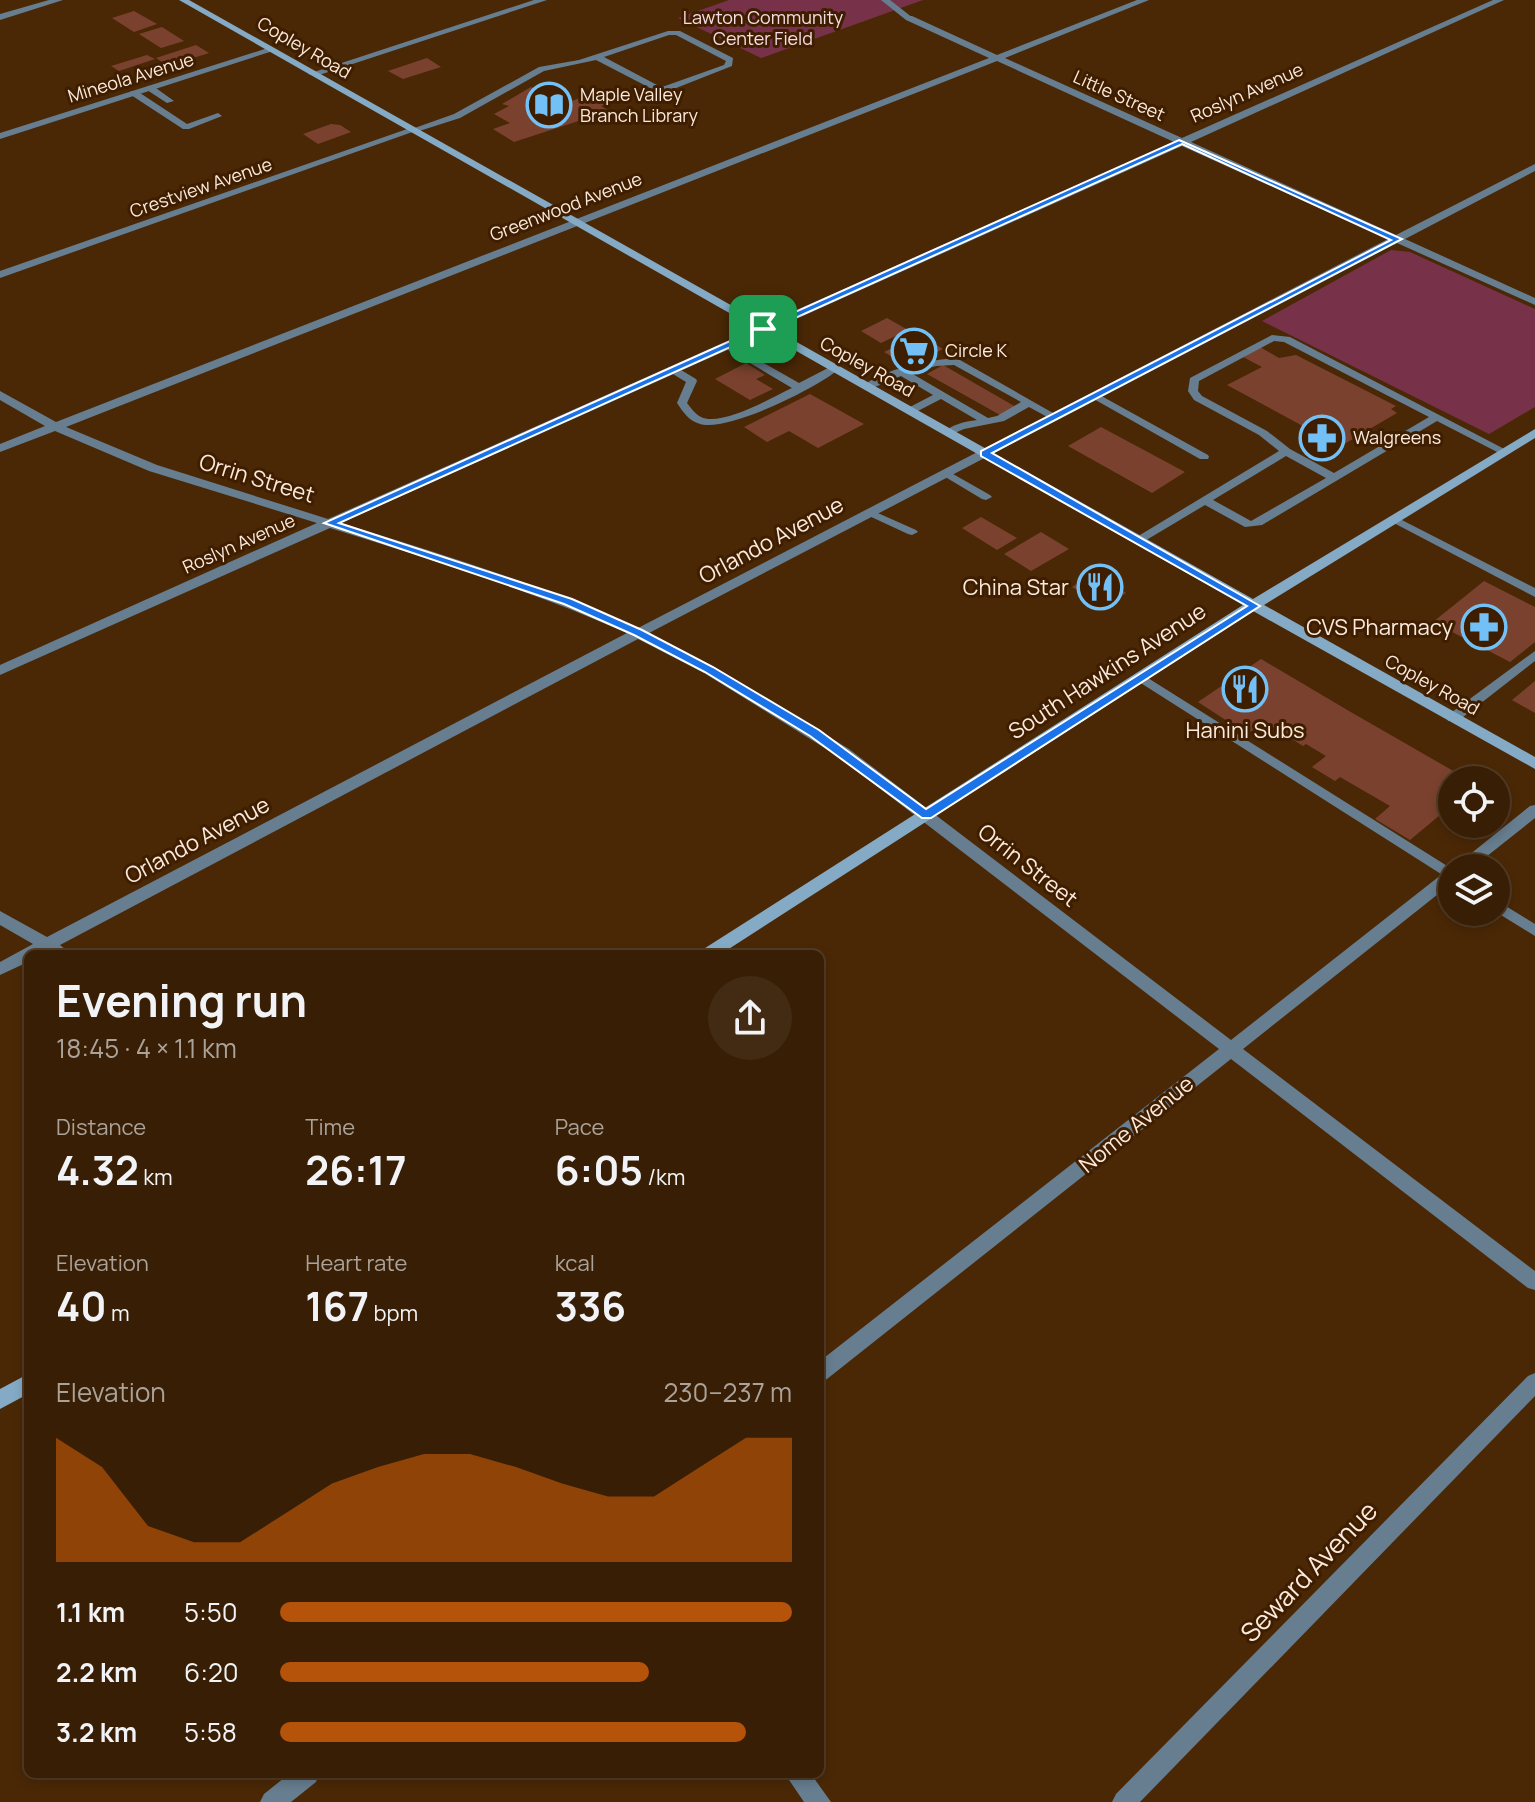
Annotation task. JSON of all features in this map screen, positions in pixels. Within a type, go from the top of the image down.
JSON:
[{"type":"main road","name":"Copley Road","points":[[185,0],[1535,764]]},
{"type":"main road","name":"South Hawkins Avenue","points":[[714,950],[1140,677],[1535,433]]},
{"type":"main road","points":[[0,1400],[24,1385]]},
{"type":"street","points":[[0,17],[59,0]]},
{"type":"street","points":[[313,74],[543,0]]},
{"type":"street","name":"Greenwood Avenue","points":[[0,448],[1145,0]]},
{"type":"street","name":"Roslyn Avenue","points":[[0,670],[1500,0]]},
{"type":"street","name":"Little Street","points":[[909,18],[1535,302]]},
{"type":"street","name":"Mineola Avenue","points":[[0,136],[271,50]]},
{"type":"street","name":"Crestview Avenue","points":[[0,275],[413,130]]},
{"type":"street","name":"Orlando Avenue","points":[[56,949],[638,633],[1535,167]]},
{"type":"street","name":"Orrin Street","points":[[0,395],[55,427],[153,468],[568,602],[638,633],[709,670],[814,733],[926,815],[1535,1282]]},
{"type":"street","points":[[1479,854],[1535,810]]},
{"type":"street","name":"Nome Avenue","points":[[824,1370],[1438,887]]},
{"type":"street","points":[[0,917],[56,949]]},
{"type":"street","name":"Orlando Avenue","points":[[0,969],[24,957]]},
{"type":"street","name":"Seward Avenue","points":[[1124,1802],[1535,1382]]},
{"type":"street","points":[[272,1802],[303,1778]]},
{"type":"street","points":[[799,1778],[819,1802]]},
{"type":"lane","points":[[885,0],[909,18]]},
{"type":"lane","points":[[413,130],[457,116],[542,69],[597,57],[668,33],[677,33],[730,60],[728,66],[666,89],[655,87],[597,57]]},
{"type":"lane","points":[[150,88],[170,101]]},
{"type":"lane","points":[[134,93],[186,127],[218,116]]},
{"type":"lane","points":[[1335,478],[1286,451],[1263,433],[1198,398],[1193,391],[1194,380],[1266,340],[1286,339],[1505,452]]},
{"type":"lane","points":[[727,345],[798,387]]},
{"type":"lane","points":[[866,387],[888,376],[905,374],[945,360],[956,362],[1055,417]]},
{"type":"lane","points":[[672,369],[692,381],[682,403],[693,417],[704,422],[753,411],[834,369]]},
{"type":"lane","points":[[905,374],[986,421]]},
{"type":"lane","points":[[910,411],[941,395]]},
{"type":"lane","points":[[1096,396],[1204,457]]},
{"type":"lane","points":[[948,433],[961,426],[1000,419],[1029,402]]},
{"type":"lane","points":[[1204,500],[1249,525],[1437,417]]},
{"type":"lane","points":[[1139,540],[1286,451]]},
{"type":"lane","points":[[946,473],[986,497]]},
{"type":"lane","points":[[871,513],[912,532]]},
{"type":"lane","points":[[1394,519],[1535,593]]},
{"type":"lane","points":[[1453,718],[1535,655]]},
{"type":"lane","points":[[1140,677],[1438,867]]},
{"type":"lane","points":[[1510,914],[1535,931]]},
{"type":"green space","name":"Lawton Community Center Field","points":[[729,0],[923,0],[761,58],[678,18]]},
{"type":"green space","points":[[1391,250],[1410,252],[1535,309],[1535,407],[1489,434],[1262,321]]},
{"type":"building","points":[[134,11],[157,24],[134,32],[112,18]]},
{"type":"building","points":[[162,27],[184,41],[161,48],[139,34]]},
{"type":"building","points":[[196,45],[209,53],[168,66],[156,58]]},
{"type":"building","points":[[147,55],[155,59],[119,71],[111,66]]},
{"type":"building","points":[[427,58],[441,67],[403,79],[388,71]]},
{"type":"building","points":[[531,87],[570,102],[603,88],[621,99],[601,106],[609,111],[514,142],[493,129],[510,123],[494,114],[509,106],[502,104]]},
{"type":"building","points":[[331,124],[340,125],[351,132],[318,144],[303,134]]},
{"type":"building","points":[[887,318],[908,330],[881,343],[861,331]]},
{"type":"building","points":[[919,335],[943,349],[908,366],[884,352]]},
{"type":"building","points":[[1260,347],[1279,358],[1296,355],[1396,406],[1391,409],[1397,413],[1334,450],[1306,434],[1312,431],[1227,385],[1262,367],[1243,357]]},
{"type":"building","points":[[746,363],[765,375],[756,379],[773,389],[750,400],[715,379]]},
{"type":"building","points":[[943,365],[1016,407],[1000,415],[927,374]]},
{"type":"building","points":[[810,394],[864,424],[818,448],[789,431],[767,442],[744,427]]},
{"type":"building","points":[[1101,427],[1185,472],[1152,493],[1068,446]]},
{"type":"building","points":[[981,517],[1017,538],[997,550],[962,528]]},
{"type":"building","points":[[1041,532],[1069,549],[1031,571],[1004,554]]},
{"type":"building","points":[[1093,573],[1126,593],[1105,606],[1072,587]]},
{"type":"building","points":[[1484,581],[1535,607],[1535,642],[1510,662],[1433,622]]},
{"type":"building","points":[[1261,659],[1445,766],[1438,766],[1438,817],[1410,840],[1375,819],[1390,806],[1340,777],[1335,781],[1312,767],[1326,756],[1306,744],[1303,746],[1265,722],[1247,734],[1198,702]]},
{"type":"building","points":[[1535,681],[1535,713],[1512,700]]},
{"type":"place","name":"Maple Valley Branch Library","points":[[549,105]]},
{"type":"place","name":"Circle K","points":[[914,351]]},
{"type":"place","name":"Walgreens","points":[[1322,438]]},
{"type":"place","name":"China Star","points":[[1100,587]]},
{"type":"place","name":"CVS Pharmacy","points":[[1484,627]]},
{"type":"place","name":"Hanini Subs","points":[[1245,689]]},
{"type":"route","points":[[1182,141],[1398,239],[984,453],[1255,606],[1196,640],[926,815],[814,733],[709,670],[638,633],[568,602],[329,523],[763,329],[1182,141]]}]
